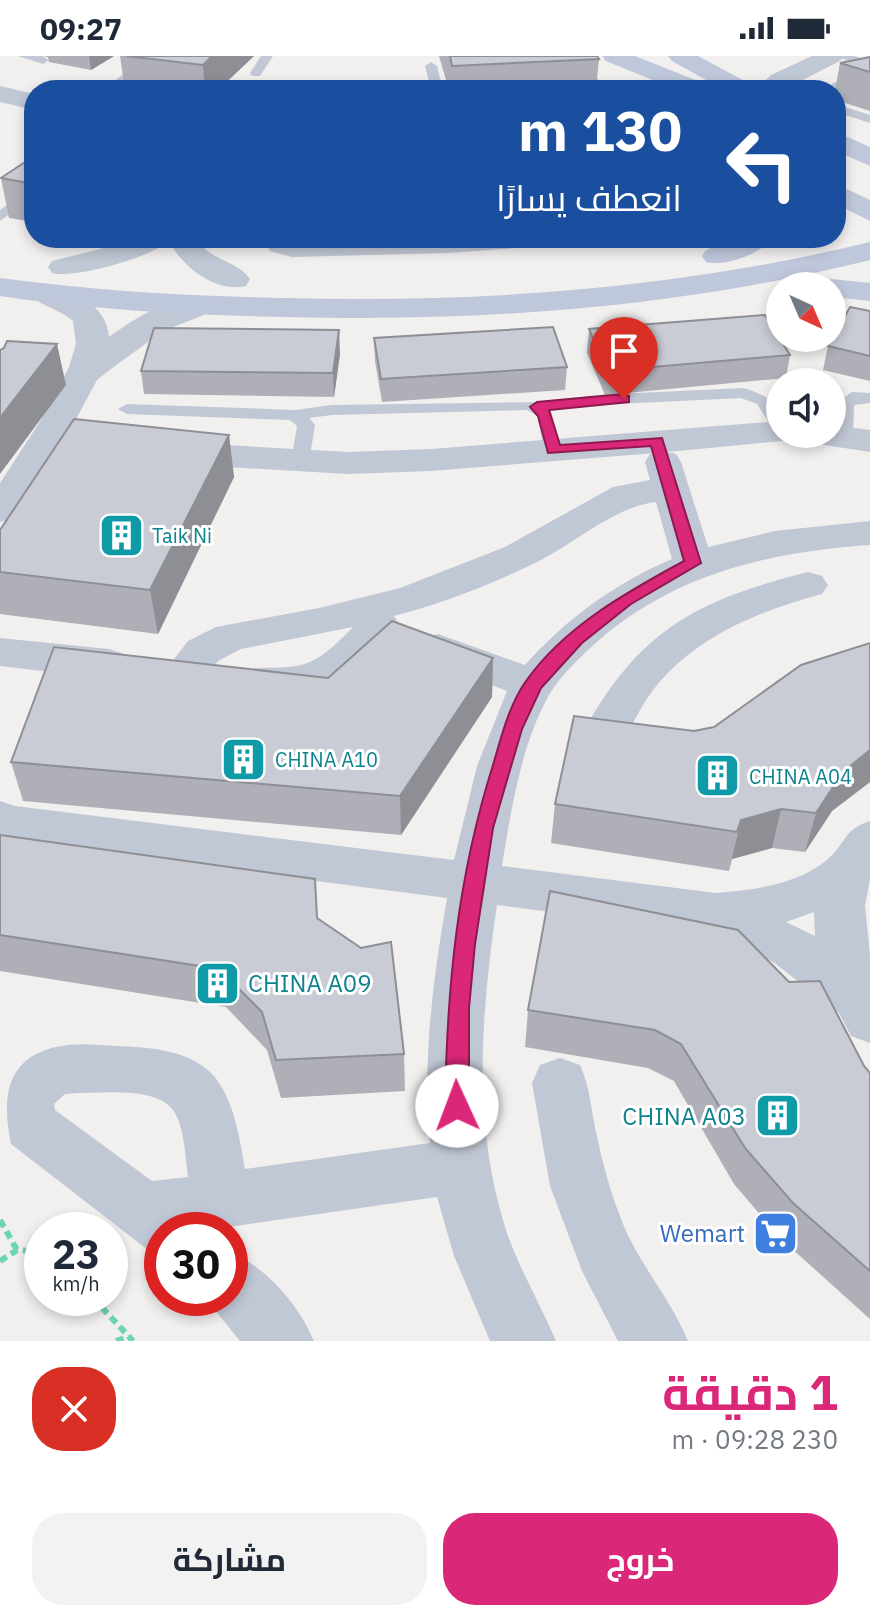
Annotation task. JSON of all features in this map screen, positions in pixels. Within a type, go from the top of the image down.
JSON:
[{"type":"street","points":[[680,56],[724,80]]},
{"type":"street","points":[[780,80],[832,56]]},
{"type":"street","points":[[621,58],[655,80]]},
{"type":"street","points":[[621,58],[675,80]]},
{"type":"street","points":[[0,94],[24,100]]},
{"type":"street","points":[[846,134],[870,140]]},
{"type":"street","points":[[846,145],[870,158]]},
{"type":"street","points":[[846,175],[870,189]]},
{"type":"street","points":[[846,198],[870,212]]},
{"type":"street","points":[[846,229],[870,223]]},
{"type":"street","points":[[54,280],[130,248]]},
{"type":"street","points":[[188,248],[203,264],[235,279]]},
{"type":"street","points":[[717,256],[735,248]]},
{"type":"street","points":[[0,287],[54,280],[495,279],[613,270],[759,248]]},
{"type":"street","points":[[0,258],[54,280],[198,306],[371,310],[482,306],[619,295],[738,280],[870,251]]},
{"type":"street","points":[[54,280],[89,320],[94,340],[86,373]]},
{"type":"street","points":[[738,280],[766,282]]},
{"type":"street","points":[[846,289],[870,292]]},
{"type":"street","points":[[0,511],[86,373],[111,349],[141,328],[198,306]]},
{"type":"street","points":[[43,446],[300,462],[401,462],[766,433]]},
{"type":"street","points":[[657,441],[693,563]]},
{"type":"street","points":[[186,672],[203,651],[231,637],[366,620],[519,556],[626,495],[670,489]]},
{"type":"street","points":[[524,1341],[481,1242],[461,1166],[455,1077],[458,1008],[483,828],[496,776],[533,685],[576,639],[625,600],[693,563],[739,549],[787,540],[870,533]]},
{"type":"street","points":[[606,732],[616,710],[643,670],[680,637],[726,611],[808,585]]},
{"type":"street","points":[[625,600],[680,637]]},
{"type":"street","points":[[0,652],[277,683],[304,682],[329,672],[366,620]]},
{"type":"street","points":[[366,620],[533,685]]},
{"type":"street","points":[[3,822],[716,913],[792,901],[834,881],[860,853]]},
{"type":"street","points":[[860,853],[841,890],[839,940],[863,1008]]},
{"type":"street","points":[[716,913],[754,927],[791,947],[863,1008]]},
{"type":"street","points":[[145,1212],[31,1126],[25,1113],[26,1098],[35,1083],[50,1073],[67,1069],[154,1072],[186,1085],[197,1098],[203,1113],[221,1199]]},
{"type":"street","points":[[560,1083],[564,1128],[575,1176],[638,1335]]},
{"type":"street","points":[[181,1212],[221,1199],[461,1166]]},
{"type":"street","points":[[248,1303],[282,1341]]},
{"type":"lane","points":[[24,56],[43,60]]},
{"type":"lane","points":[[122,80],[154,56]]},
{"type":"lane","points":[[256,73],[267,56]]},
{"type":"lane","points":[[540,56],[592,80]]},
{"type":"lane","points":[[842,56],[870,66]]},
{"type":"lane","points":[[431,66],[434,80]]},
{"type":"lane","points":[[845,80],[870,66]]},
{"type":"lane","points":[[846,111],[870,119]]},
{"type":"lane","points":[[0,217],[24,198]]},
{"type":"lane","points":[[275,248],[292,252],[462,248]]},
{"type":"lane","points":[[127,409],[295,415],[332,410],[523,404],[537,407],[596,400],[743,393],[763,400],[766,405]]},
{"type":"lane","points":[[846,402],[852,397],[870,398]]},
{"type":"lane","points":[[537,407],[545,414],[553,450]]},
{"type":"lane","points":[[295,415],[306,425],[300,462]]},
{"type":"path","points":[[0,1220],[17,1250]]},
{"type":"path","points":[[0,1261],[17,1250],[24,1251]]},
{"type":"path","points":[[110,1316],[131,1339]]},
{"type":"path","points":[[116,1341],[131,1339]]},
{"type":"building","points":[[126,56],[212,56],[203,65]]},
{"type":"building","points":[[450,56],[597,56],[599,59],[452,66]]},
{"type":"building","points":[[870,57],[870,72],[840,63]]},
{"type":"building","points":[[24,163],[24,182],[1,178]]},
{"type":"building","points":[[850,307],[870,311],[870,356],[846,350],[846,314]]},
{"type":"building","points":[[765,315],[766,352],[788,352],[790,355],[607,371],[589,329]]},
{"type":"building","points":[[553,327],[567,367],[381,379],[374,338]]},
{"type":"building","points":[[154,328],[339,330],[333,373],[141,371]]},
{"type":"building","points":[[7,341],[57,344],[0,418],[0,350]]},
{"type":"building","name":"Taik Ni","points":[[74,419],[229,435],[150,590],[0,572],[0,530]]},
{"type":"building","name":"CHINA A10","points":[[392,621],[493,658],[400,796],[11,762],[54,647],[328,678]]},
{"type":"building","name":"CHINA A04","points":[[870,643],[870,750],[843,772],[816,813],[781,809],[741,820],[737,832],[555,804],[574,716],[694,731],[714,727],[801,665]]},
{"type":"building","name":"CHINA A09","points":[[0,835],[315,879],[317,918],[361,948],[391,942],[404,1054],[276,1060],[262,1012],[219,969],[0,935]]},
{"type":"building","name":"CHINA A03","points":[[550,891],[738,930],[789,982],[820,981],[870,1073],[870,1271],[793,1203],[745,1148],[681,1044],[655,1030],[528,1010]]},
{"type":"place","name":"Taik Ni","points":[[121,535]]},
{"type":"place","name":"CHINA A10","points":[[244,759]]},
{"type":"place","name":"CHINA A04","points":[[718,776]]},
{"type":"place","name":"CHINA A09","points":[[217,983]]},
{"type":"place","name":"CHINA A03","points":[[777,1116]]},
{"type":"place","name":"Wemart","points":[[776,1233]]},
{"type":"route","points":[[457,1106],[458,1008],[465,944],[483,828],[496,776],[513,729],[533,685],[576,639],[625,600],[693,563],[657,441],[553,450],[545,414],[537,407],[624,399]]}]
